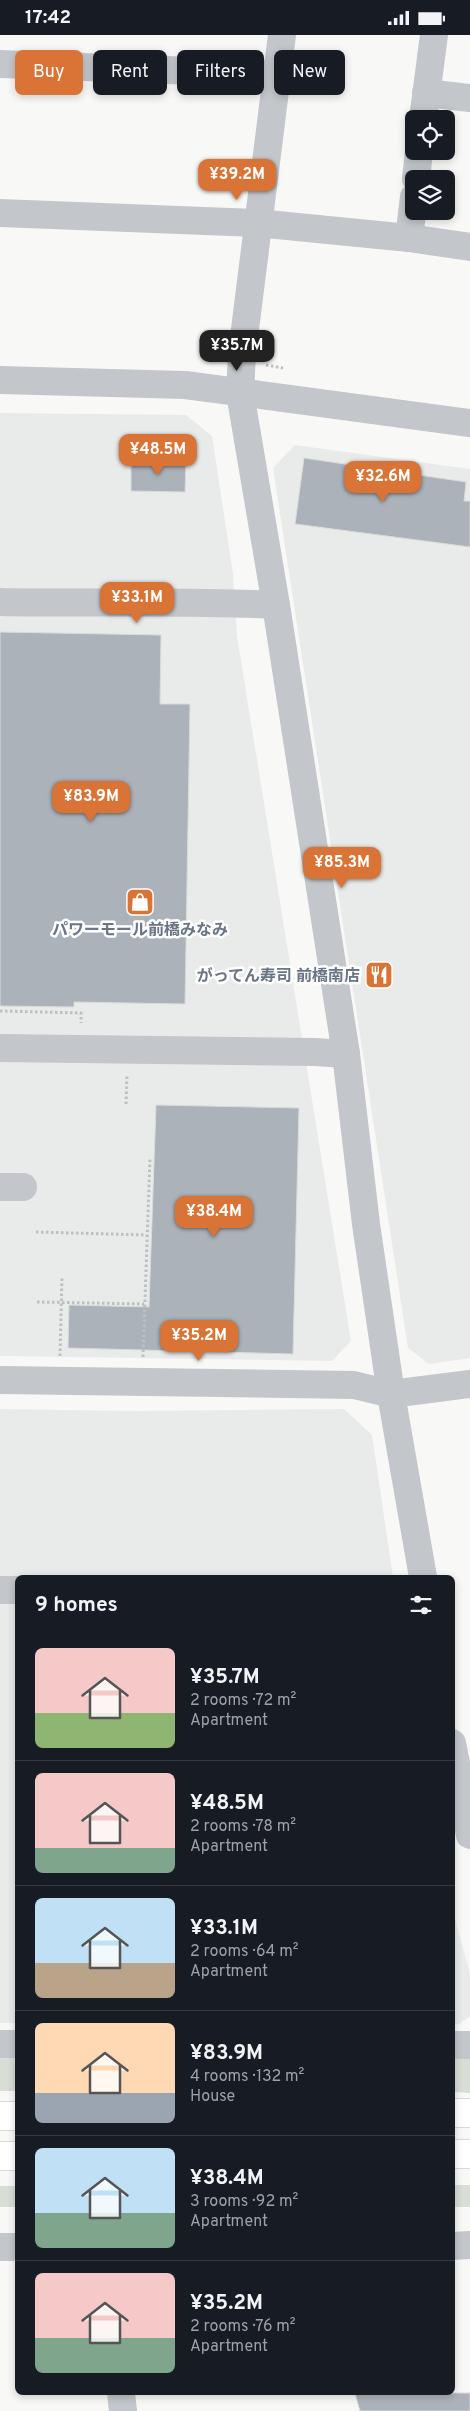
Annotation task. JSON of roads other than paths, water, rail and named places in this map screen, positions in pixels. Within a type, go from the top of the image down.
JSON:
[{"type":"highway","points":[[455,2113],[470,2113]]},
{"type":"highway","points":[[0,2116],[15,2116]]},
{"type":"highway","points":[[455,2154],[470,2154]]},
{"type":"highway","points":[[0,2156],[15,2156]]},
{"type":"street","points":[[280,50],[282,35]]},
{"type":"street","points":[[434,35],[424,106],[470,99]]},
{"type":"street","points":[[0,65],[274,74]]},
{"type":"street","points":[[274,90],[242,353],[240,393],[276,605],[346,1054],[366,1224],[391,1394],[423,1575]]},
{"type":"street","points":[[0,213],[257,223],[470,247]]},
{"type":"street","points":[[409,239],[411,220]]},
{"type":"street","points":[[0,380],[185,385],[470,423]]},
{"type":"street","points":[[0,601],[90,604],[232,602],[276,605]]},
{"type":"street","points":[[0,1048],[346,1054]]},
{"type":"street","points":[[0,1380],[354,1385],[391,1394],[470,1384]]},
{"type":"street","points":[[0,1590],[15,1590]]},
{"type":"street","points":[[455,1758],[470,1835]]},
{"type":"street","points":[[0,2044],[15,2044]]},
{"type":"street","points":[[455,2045],[470,2045]]},
{"type":"street","points":[[455,2246],[470,2245]]},
{"type":"street","points":[[0,2247],[15,2247]]},
{"type":"street","points":[[121,2395],[123,2411]]},
{"type":"place","name":"パワーモール前橋みなみ","points":[[140,902]]},
{"type":"place","name":"がってん寿司 前橋南店","points":[[379,975]]}]
